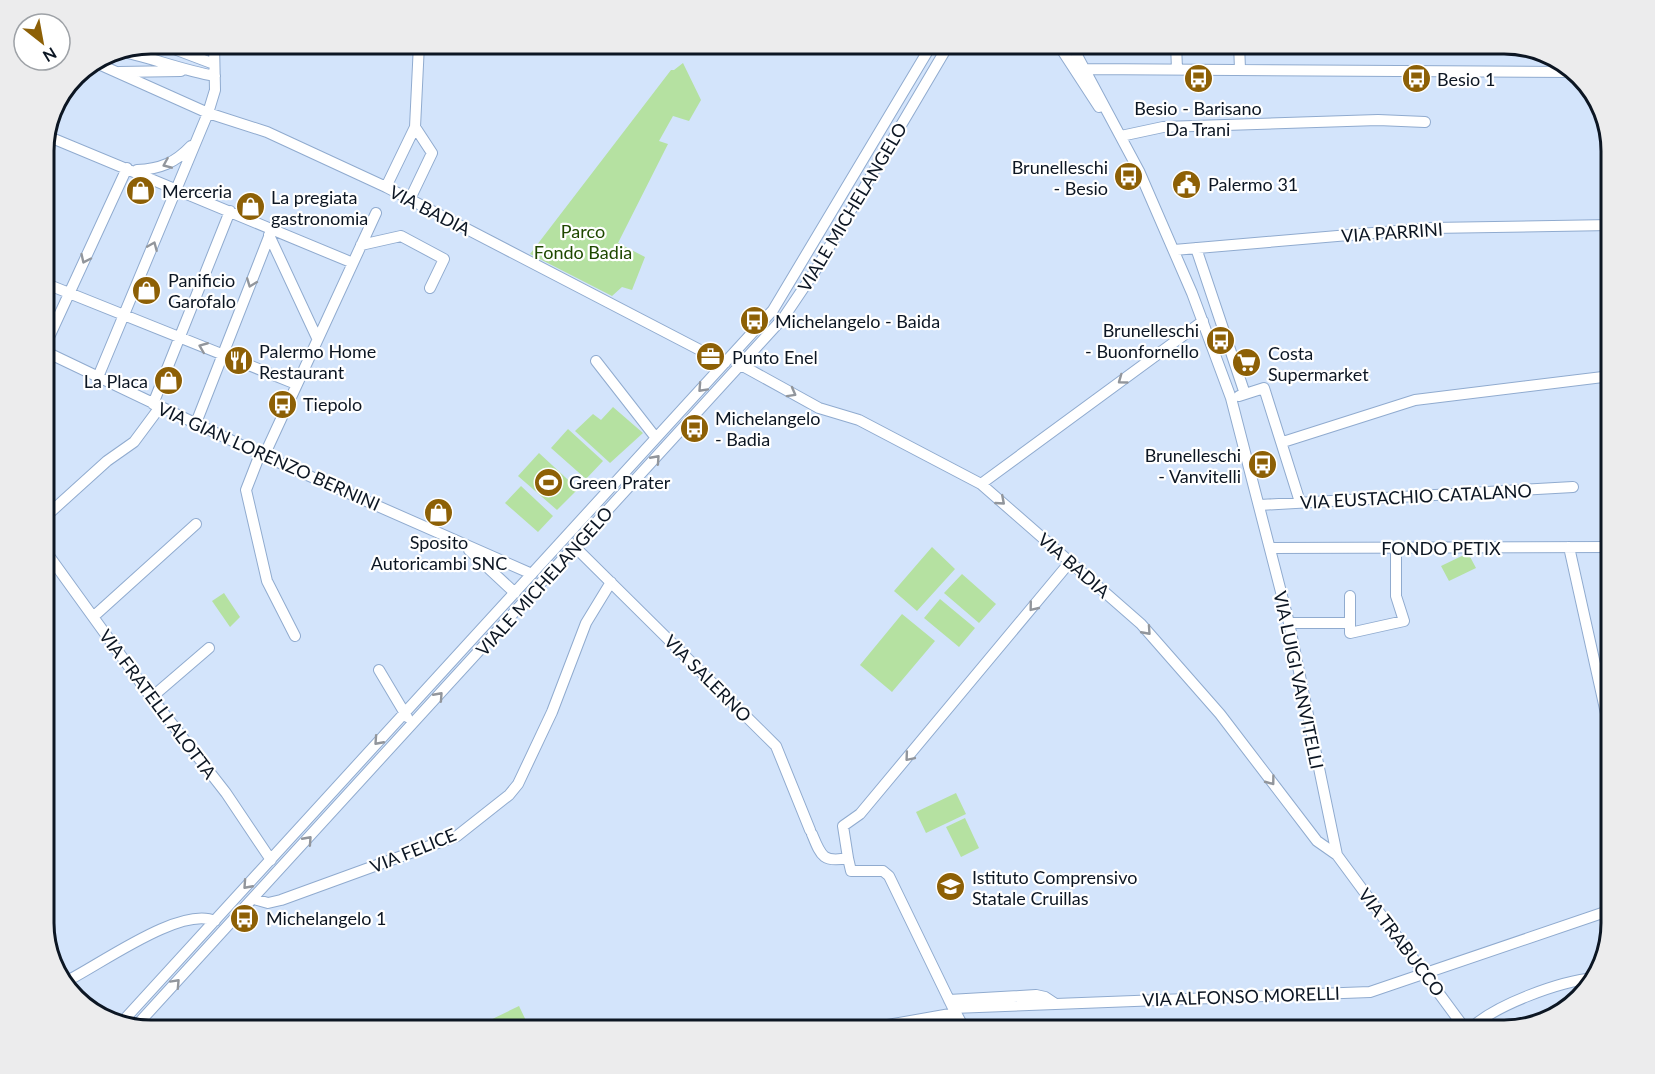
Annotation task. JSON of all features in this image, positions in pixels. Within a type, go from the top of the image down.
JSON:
[{"type":"street","points":[[182,54],[215,70]]},
{"type":"street","points":[[98,377],[208,113],[215,90],[214,54]]},
{"type":"street","points":[[386,187],[415,127],[419,54]]},
{"type":"street","name":"VIALE MICHELANGELO","points":[[127,1017],[725,363],[784,294],[926,54]]},
{"type":"street","name":"VIALE MICHELANGELO","points":[[142,1019],[619,500],[796,301],[943,54]]},
{"type":"street","points":[[1065,54],[1121,136]]},
{"type":"street","points":[[1077,54],[1121,136]]},
{"type":"street","points":[[1176,54],[1177,69]]},
{"type":"street","points":[[1239,54],[1240,69]]},
{"type":"street","points":[[140,55],[157,59],[187,71]]},
{"type":"street","name":"VIA BADIA","points":[[104,66],[208,113],[267,132],[386,187],[725,363]]},
{"type":"street","points":[[1086,69],[1560,72]]},
{"type":"street","points":[[116,72],[215,70]]},
{"type":"street","points":[[902,94],[915,102]]},
{"type":"street","points":[[1121,136],[1163,127],[1378,120],[1425,122]]},
{"type":"street","points":[[410,199],[432,153],[415,127]]},
{"type":"street","name":"VIA LUIGI VANVITELLI","points":[[1121,136],[1174,250],[1203,321],[1230,398],[1260,505],[1289,623],[1337,855]]},
{"type":"street","points":[[55,139],[230,211],[271,232],[352,263]]},
{"type":"street","points":[[129,169],[155,169],[179,159],[196,142]]},
{"type":"street","points":[[54,328],[129,169]]},
{"type":"street","points":[[54,509],[107,461],[134,442],[157,406],[180,338],[230,211]]},
{"type":"street","points":[[295,636],[267,581],[246,490],[376,213]]},
{"type":"street","name":"VIA PARRINI","points":[[1174,250],[1431,228],[1601,225]]},
{"type":"street","points":[[271,232],[318,338]]},
{"type":"street","points":[[196,423],[271,232]]},
{"type":"street","points":[[361,245],[401,236],[444,259],[430,288]]},
{"type":"street","points":[[1196,248],[1245,394]]},
{"type":"street","points":[[54,287],[296,384]]},
{"type":"street","points":[[981,484],[1203,321]]},
{"type":"street","name":"VIA GIAN LORENZO BERNINI","points":[[54,355],[262,455],[532,574]]},
{"type":"street","points":[[596,361],[656,438]]},
{"type":"street","name":"VIA BADIA","points":[[741,365],[819,408],[859,420],[981,484],[1141,624],[1220,714],[1317,841],[1337,855]]},
{"type":"street","points":[[1283,442],[1415,400],[1601,377]]},
{"type":"street","points":[[1230,398],[1264,388],[1283,442],[1300,502]]},
{"type":"street","name":"VIA EUSTACHIO CATALANO","points":[[1260,505],[1573,487]]},
{"type":"street","points":[[608,491],[619,500]]},
{"type":"street","points":[[93,617],[196,524]]},
{"type":"street","name":"VIA GIAN LORENZO BERNINI","points":[[462,543],[515,592]]},
{"type":"street","name":"VIA SALERNO","points":[[575,547],[776,746],[811,832],[826,859],[832,862],[848,858],[851,871],[883,871],[889,876],[960,1020]]},
{"type":"street","points":[[1569,547],[1601,691]]},
{"type":"street","name":"FONDO PETIX","points":[[1270,548],[1601,547]]},
{"type":"street","points":[[1350,596],[1350,633],[1404,621],[1396,596],[1396,548]]},
{"type":"street","points":[[848,858],[843,826],[861,814],[881,791],[1070,561]]},
{"type":"street","name":"VIA FRATELLI ALOTTA","points":[[54,563],[226,793],[271,860]]},
{"type":"street","name":"VIA FELICE","points":[[254,899],[268,903],[281,900],[457,836],[509,795],[518,784],[552,712],[586,623],[611,582]]},
{"type":"street","points":[[1289,623],[1350,623]]},
{"type":"street","points":[[152,697],[209,648]]},
{"type":"street","points":[[380,670],[403,714],[414,724]]},
{"type":"street","name":"VIA TRABUCCO","points":[[1337,855],[1461,1020]]},
{"type":"street","name":"VIA ALFONSO MORELLI","points":[[900,1020],[953,1007],[1370,992],[1400,984],[1425,972],[1601,913]]},
{"type":"street","points":[[72,979],[111,958],[152,932],[200,918],[215,921]]},
{"type":"street","points":[[1493,1020],[1541,990],[1583,979]]},
{"type":"green space","name":"Parco Fondo Badia","points":[[683,63],[701,100],[689,121],[673,116],[659,141],[668,144],[618,243],[645,257],[632,290],[622,287],[612,296],[530,254],[671,70]]},
{"type":"green space","name":"Green Prater","points":[[613,407],[643,433],[610,463],[575,431],[593,414],[601,420]]},
{"type":"green space","name":"Green Prater","points":[[568,429],[603,461],[586,479],[551,448]]},
{"type":"green space","name":"Green Prater","points":[[539,453],[578,489],[557,510],[518,476]]},
{"type":"green space","name":"Green Prater","points":[[521,486],[553,516],[538,532],[505,503]]},
{"type":"green space","points":[[932,547],[955,569],[917,611],[894,591]]},
{"type":"green space","points":[[1468,553],[1476,568],[1449,581],[1441,566]]},
{"type":"green space","points":[[962,574],[996,604],[979,623],[944,593]]},
{"type":"green space","points":[[224,593],[240,617],[230,627],[212,601]]},
{"type":"green space","points":[[940,599],[975,628],[959,647],[924,618]]},
{"type":"green space","points":[[902,614],[935,641],[892,692],[860,665]]},
{"type":"green space","points":[[956,793],[966,814],[926,833],[916,812]]},
{"type":"green space","points":[[965,818],[979,848],[961,857],[946,827]]},
{"type":"green space","points":[[519,1006],[526,1020],[490,1020]]},
{"type":"place","name":"Besio - Barisano Da Trani","points":[[1198,79]]},
{"type":"place","name":"Besio 1","points":[[1416,79]]},
{"type":"place","name":"Brunelleschi - Besio","points":[[1129,177]]},
{"type":"place","name":"Palermo 31","points":[[1187,184]]},
{"type":"place","name":"Merceria","points":[[141,191]]},
{"type":"place","name":"La pregiata gastronomia","points":[[250,207]]},
{"type":"place","name":"Panificio Garofalo","points":[[147,290]]},
{"type":"place","name":"Michelangelo - Baida","points":[[754,321]]},
{"type":"place","name":"Brunelleschi - Buonfornello","points":[[1220,340]]},
{"type":"place","name":"Punto Enel","points":[[711,357]]},
{"type":"place","name":"Palermo Home Restaurant","points":[[238,361]]},
{"type":"place","name":"Costa Supermarket","points":[[1247,363]]},
{"type":"place","name":"La Placa","points":[[169,381]]},
{"type":"place","name":"Tiepolo","points":[[282,404]]},
{"type":"place","name":"Michelangelo - Badia","points":[[694,428]]},
{"type":"place","name":"Brunelleschi - Vanvitelli","points":[[1262,465]]},
{"type":"place","name":"Green Prater","points":[[548,482]]},
{"type":"place","name":"Sposito Autoricambi SNC","points":[[439,513]]},
{"type":"place","name":"Istituto Comprensivo Statale Cruillas","points":[[951,887]]},
{"type":"place","name":"Michelangelo 1","points":[[245,918]]}]
